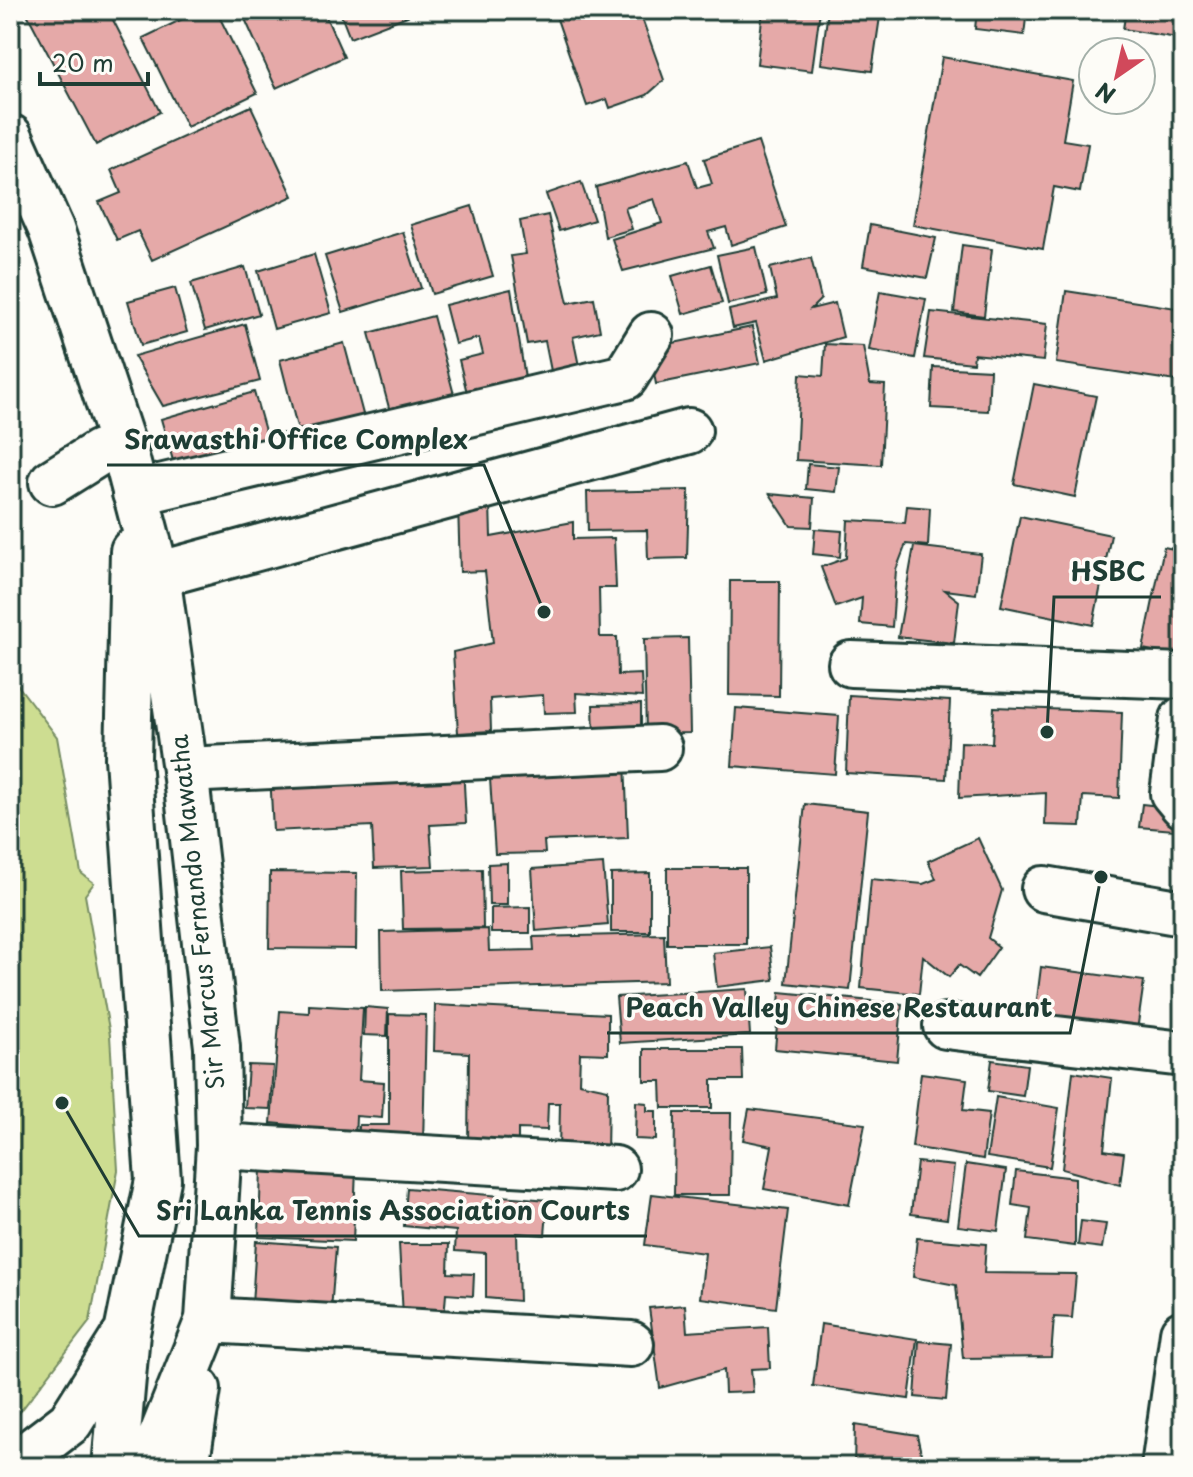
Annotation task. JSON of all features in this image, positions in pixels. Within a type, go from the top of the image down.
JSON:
[{"type":"main road","name":"Sir Marcus Fernando Mawatha","points":[[12,149],[51,229],[124,449],[157,575],[185,770],[217,1047],[219,1146],[208,1320],[149,1467]]},
{"type":"main road","points":[[135,493],[625,377],[651,335]]},
{"type":"main road","points":[[157,575],[689,431]]},
{"type":"main road","points":[[52,482],[100,452],[124,449]]},
{"type":"main road","name":"Sir Marcus Fernando Mawatha","points":[[115,1467],[127,1333],[158,1180],[128,758],[135,493]]},
{"type":"main road","points":[[851,664],[1183,676]]},
{"type":"main road","points":[[1183,719],[1173,793],[1183,805]]},
{"type":"main road","points":[[185,770],[659,748]]},
{"type":"main road","points":[[1044,889],[1183,913]]},
{"type":"main road","points":[[946,1026],[1183,1054]]},
{"type":"main road","points":[[219,1146],[615,1169]]},
{"type":"main road","points":[[186,1467],[208,1320],[631,1344]]},
{"type":"main road","points":[[11,1467],[70,1422],[127,1333]]},
{"type":"main road","points":[[1164,1467],[1183,1333]]},
{"type":"green space","points":[[10,675],[57,737],[81,873],[94,883],[85,895],[110,1035],[118,1170],[90,1321],[10,1425]]},
{"type":"building","points":[[25,10],[108,10],[160,112],[96,145]]},
{"type":"building","points":[[201,10],[216,10],[257,93],[187,127],[143,38]]},
{"type":"building","points":[[241,10],[323,10],[344,57],[276,88]]},
{"type":"building","points":[[339,10],[423,10],[350,38]]},
{"type":"building","points":[[573,10],[639,10],[664,80],[647,95],[610,108],[607,99],[587,106],[556,16]]},
{"type":"building","points":[[763,10],[820,10],[812,71],[757,64]]},
{"type":"building","points":[[828,10],[881,10],[872,71],[821,64]]},
{"type":"building","points":[[977,10],[1027,10],[1024,35],[975,29]]},
{"type":"building","points":[[1126,10],[1183,10],[1183,39],[1123,29]]},
{"type":"building","points":[[942,57],[1073,81],[1063,140],[1088,144],[1080,192],[1054,187],[1043,249],[913,225]]},
{"type":"building","points":[[251,106],[293,196],[152,260],[138,231],[117,240],[99,202],[121,193],[111,170]]},
{"type":"building","points":[[758,142],[786,227],[731,245],[726,227],[708,232],[714,248],[623,271],[612,239],[662,223],[654,199],[625,208],[632,229],[605,237],[596,187],[688,161],[697,188],[712,184],[704,159]]},
{"type":"building","points":[[581,182],[594,220],[559,231],[546,194]]},
{"type":"building","points":[[472,206],[493,276],[432,294],[411,225]]},
{"type":"building","points":[[548,215],[568,303],[594,298],[600,331],[573,337],[579,366],[551,371],[545,341],[527,344],[511,256],[526,254],[520,221]]},
{"type":"building","points":[[870,225],[936,238],[927,278],[863,266]]},
{"type":"building","points":[[403,232],[421,288],[343,312],[325,256]]},
{"type":"building","points":[[962,245],[992,249],[984,316],[954,312]]},
{"type":"building","points":[[756,247],[767,295],[728,304],[717,255]]},
{"type":"building","points":[[314,254],[331,313],[274,329],[258,271]]},
{"type":"building","points":[[811,258],[821,299],[811,309],[835,303],[843,337],[766,360],[756,323],[733,328],[729,310],[777,299],[770,268]]},
{"type":"building","points":[[711,265],[722,303],[683,314],[672,276]]},
{"type":"building","points":[[245,267],[259,314],[205,330],[191,283]]},
{"type":"building","points":[[175,288],[187,332],[141,345],[128,301]]},
{"type":"building","points":[[511,289],[526,384],[467,393],[459,360],[483,354],[479,338],[455,344],[445,305]]},
{"type":"building","points":[[880,291],[926,299],[915,358],[869,350]]},
{"type":"building","points":[[1066,291],[1183,309],[1183,382],[1056,363]]},
{"type":"building","points":[[931,312],[1047,324],[1043,361],[974,354],[973,363],[924,358]]},
{"type":"building","points":[[433,316],[456,402],[392,419],[369,333]]},
{"type":"building","points":[[245,324],[260,381],[163,406],[134,356]]},
{"type":"building","points":[[752,327],[760,363],[656,384],[649,348]]},
{"type":"building","points":[[344,343],[364,418],[299,435],[280,360]]},
{"type":"building","points":[[825,344],[863,346],[870,384],[885,385],[881,465],[796,460],[800,374],[823,376]]},
{"type":"building","points":[[933,367],[990,370],[988,411],[931,408]]},
{"type":"building","points":[[1034,384],[1096,396],[1075,497],[1014,484]]},
{"type":"building","points":[[254,392],[267,438],[174,464],[161,419]]},
{"type":"building","points":[[808,464],[839,467],[836,492],[806,489]]},
{"type":"building","points":[[689,490],[687,558],[648,559],[647,530],[588,531],[587,492]]},
{"type":"building","points":[[770,494],[814,498],[812,527],[791,526]]},
{"type":"building","points":[[490,503],[491,537],[573,522],[573,539],[614,538],[616,588],[599,588],[600,637],[617,637],[618,675],[641,674],[642,697],[576,693],[577,712],[544,713],[543,695],[490,699],[491,731],[458,733],[453,652],[493,643],[485,571],[460,572],[458,504]]},
{"type":"building","points":[[907,506],[930,508],[928,546],[906,544],[896,570],[892,627],[860,624],[862,598],[836,607],[821,567],[846,558],[848,520],[905,523]]},
{"type":"building","points":[[1020,516],[1111,535],[1093,625],[1001,606]]},
{"type":"building","points":[[815,529],[842,531],[840,557],[813,554]]},
{"type":"building","points":[[914,546],[981,554],[976,594],[945,590],[959,601],[954,643],[898,637]]},
{"type":"building","points":[[1164,547],[1183,551],[1183,657],[1143,649]]},
{"type":"building","points":[[730,581],[780,581],[779,696],[729,695]]},
{"type":"building","points":[[688,638],[690,733],[646,734],[644,639]]},
{"type":"building","points":[[849,695],[950,701],[946,779],[846,773]]},
{"type":"building","points":[[641,704],[641,737],[594,737],[593,705]]},
{"type":"building","points":[[994,707],[1122,712],[1119,798],[1083,796],[1081,826],[1045,825],[1046,793],[959,798],[961,742],[992,743]]},
{"type":"building","points":[[736,708],[839,716],[835,774],[732,766]]},
{"type":"building","points":[[625,760],[628,838],[544,841],[545,853],[495,854],[489,764]]},
{"type":"building","points":[[463,765],[466,823],[430,825],[433,866],[374,868],[372,826],[273,831],[270,773]]},
{"type":"building","points":[[805,804],[868,811],[850,990],[786,983]]},
{"type":"building","points":[[1142,804],[1176,808],[1174,830],[1139,827]]},
{"type":"building","points":[[978,838],[1002,890],[988,938],[999,947],[977,978],[959,965],[949,977],[923,956],[919,994],[861,988],[871,879],[923,884],[936,879],[928,861]]},
{"type":"building","points":[[507,863],[507,905],[489,905],[488,864]]},
{"type":"building","points":[[603,864],[608,925],[536,931],[532,869]]},
{"type":"building","points":[[667,868],[746,868],[746,944],[667,944]]},
{"type":"building","points":[[482,869],[483,928],[403,929],[401,871]]},
{"type":"building","points":[[270,872],[357,873],[356,949],[269,948]]},
{"type":"building","points":[[650,873],[650,932],[611,932],[611,874]]},
{"type":"building","points":[[530,907],[530,933],[491,933],[491,908]]},
{"type":"building","points":[[488,929],[489,951],[534,950],[533,937],[664,934],[666,982],[382,991],[381,932]]},
{"type":"building","points":[[770,947],[774,980],[717,987],[713,953]]},
{"type":"building","points":[[1041,967],[1144,981],[1135,1045],[1033,1031]]},
{"type":"building","points":[[747,989],[750,1035],[620,1043],[616,997]]},
{"type":"building","points":[[780,992],[902,1004],[897,1061],[775,1049]]},
{"type":"building","points":[[309,1005],[363,1008],[359,1080],[384,1082],[382,1118],[356,1116],[355,1142],[300,1139],[301,1126],[271,1123],[280,1011],[309,1013]]},
{"type":"building","points":[[435,1005],[608,1014],[608,1054],[580,1053],[579,1083],[608,1089],[607,1156],[559,1154],[560,1103],[548,1103],[547,1130],[518,1129],[518,1149],[468,1148],[469,1053],[434,1051]]},
{"type":"building","points":[[365,1007],[388,1009],[387,1036],[364,1035]]},
{"type":"building","points":[[389,1014],[426,1015],[423,1145],[358,1148],[359,1125],[389,1125]]},
{"type":"building","points":[[644,1049],[742,1049],[743,1080],[712,1080],[712,1108],[662,1108],[661,1081],[644,1081]]},
{"type":"building","points":[[992,1060],[1027,1065],[1023,1096],[988,1091]]},
{"type":"building","points":[[248,1065],[273,1066],[270,1109],[245,1108]]},
{"type":"building","points":[[1073,1072],[1112,1078],[1104,1150],[1124,1153],[1120,1185],[1062,1169]]},
{"type":"building","points":[[921,1073],[967,1079],[963,1110],[989,1113],[983,1159],[912,1147]]},
{"type":"building","points":[[996,1097],[1059,1108],[1050,1167],[987,1157]]},
{"type":"building","points":[[636,1102],[647,1103],[647,1111],[656,1111],[656,1140],[635,1139]]},
{"type":"building","points":[[749,1109],[865,1124],[849,1205],[764,1189],[772,1146],[743,1140]]},
{"type":"building","points":[[675,1113],[731,1113],[730,1195],[674,1195]]},
{"type":"building","points":[[917,1162],[954,1166],[947,1219],[911,1214]]},
{"type":"building","points":[[966,1164],[1006,1170],[998,1231],[958,1226]]},
{"type":"building","points":[[261,1165],[356,1169],[353,1241],[259,1237]]},
{"type":"building","points":[[1016,1171],[1075,1178],[1075,1246],[1027,1240],[1031,1208],[1012,1205]]},
{"type":"building","points":[[407,1188],[548,1200],[545,1235],[517,1233],[519,1301],[486,1298],[486,1253],[455,1251],[456,1231],[404,1226]]},
{"type":"building","points":[[652,1194],[788,1210],[776,1308],[700,1298],[705,1253],[645,1245]]},
{"type":"building","points":[[1081,1221],[1106,1224],[1102,1248],[1078,1245]]},
{"type":"building","points":[[917,1238],[986,1244],[984,1273],[1076,1274],[1072,1318],[1054,1317],[1051,1357],[963,1358],[956,1285],[913,1277]]},
{"type":"building","points":[[256,1241],[336,1247],[331,1311],[252,1305]]},
{"type":"building","points":[[399,1244],[449,1244],[448,1273],[474,1274],[473,1296],[446,1294],[444,1318],[403,1316]]},
{"type":"building","points":[[685,1305],[687,1332],[768,1327],[770,1368],[751,1369],[753,1392],[725,1393],[724,1370],[660,1388],[649,1308]]},
{"type":"building","points":[[821,1324],[917,1339],[909,1399],[813,1386]]},
{"type":"building","points":[[919,1341],[951,1344],[946,1400],[915,1397]]},
{"type":"building","points":[[855,1425],[917,1435],[924,1467],[854,1467]]},
{"type":"place","name":"Srawasthi Office Complex","points":[[544,612]]},
{"type":"place","name":"HSBC","points":[[1047,732]]},
{"type":"place","name":"Peach Valley Chinese Restaurant","points":[[1101,877]]},
{"type":"place","name":"Sri Lanka Tennis Association Courts","points":[[62,1103]]}]
